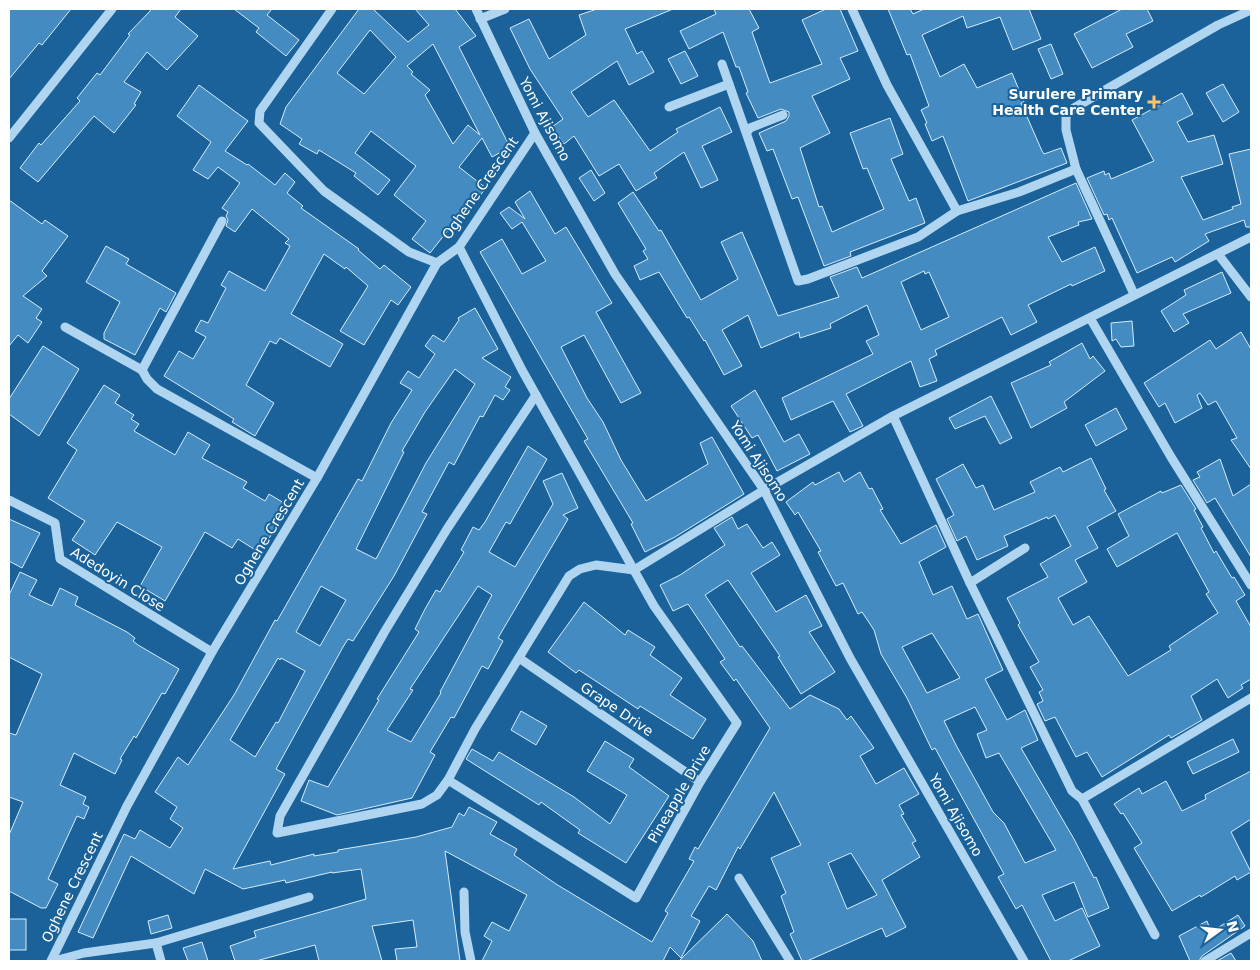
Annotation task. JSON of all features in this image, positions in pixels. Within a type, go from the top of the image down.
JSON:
[{"type":"street","points":[[9,138],[112,9]]},
{"type":"street","points":[[332,9],[260,111],[259,123],[324,191],[409,252],[437,263]]},
{"type":"street","name":"Yomi Ajisomo","points":[[476,9],[535,133],[615,274],[764,490],[850,658],[1024,961]]},
{"type":"street","points":[[480,20],[505,9]]},
{"type":"street","points":[[852,9],[887,86],[957,211]]},
{"type":"street","points":[[1134,294],[1076,169],[1066,130],[1066,116],[1074,108],[1218,26],[1251,10]]},
{"type":"street","points":[[722,64],[798,281],[808,279],[918,237],[957,211],[1019,192],[1076,169]]},
{"type":"street","points":[[668,107],[729,84]]},
{"type":"street","points":[[747,132],[750,128],[783,114]]},
{"type":"street","name":"Oghene Crescent","points":[[53,961],[127,806],[212,652],[317,478],[437,263],[459,247],[535,133]]},
{"type":"street","points":[[142,370],[222,221]]},
{"type":"street","points":[[536,395],[447,529],[385,631],[280,816],[277,833],[422,804],[437,795],[448,780],[475,729],[569,576],[580,569],[596,565],[634,570],[764,490],[893,416],[1251,237]]},
{"type":"street","points":[[459,247],[536,395],[634,570]]},
{"type":"street","points":[[1218,254],[1251,297]]},
{"type":"street","points":[[1090,318],[1171,457],[1251,585]]},
{"type":"street","points":[[65,328],[142,370],[147,379],[157,389],[317,478]]},
{"type":"street","points":[[893,416],[970,582],[1072,791],[1082,799],[1155,935]]},
{"type":"street","name":"Adedoyin Close","points":[[9,500],[55,523],[60,559],[212,652]]},
{"type":"street","points":[[970,582],[1025,548]]},
{"type":"street","name":"Pineapple Drive","points":[[448,780],[636,898],[700,782],[737,723],[654,606],[634,570]]},
{"type":"street","name":"Grape Drive","points":[[519,658],[700,782]]},
{"type":"street","points":[[1082,799],[1251,698]]},
{"type":"street","points":[[739,878],[790,961]]},
{"type":"street","points":[[464,892],[465,932],[471,961]]},
{"type":"street","points":[[53,961],[84,953],[156,943],[309,897]]},
{"type":"street","points":[[1205,961],[1251,933]]},
{"type":"street","points":[[156,943],[161,961]]},
{"type":"building","points":[[9,9],[71,9],[42,45],[39,43],[9,79]]},
{"type":"building","points":[[152,9],[181,9],[175,17],[198,36],[167,70],[147,52],[124,82],[141,92],[134,104],[136,105],[114,133],[94,116],[38,182],[20,168],[39,143],[41,145],[80,101],[77,98],[97,73],[100,75],[130,35],[128,34]]},
{"type":"building","points":[[234,9],[272,9],[267,15],[299,40],[286,56],[256,32],[259,28]]},
{"type":"building","points":[[359,9],[373,9],[408,42],[429,25],[415,9],[455,9],[476,36],[459,47],[510,147],[492,157],[482,138],[459,167],[486,188],[467,212],[464,210],[430,253],[412,239],[426,221],[394,195],[416,166],[371,131],[355,153],[390,180],[378,195],[354,176],[356,173],[319,150],[317,154],[299,144],[302,139],[280,124],[286,107]],"holes":[[[370,30],[396,57],[364,94],[337,73]],[[433,44],[447,71],[480,135],[468,125],[453,144],[425,95],[430,90],[411,74],[413,72],[407,66]]]},
{"type":"building","points":[[597,9],[673,9],[625,29],[637,54],[642,51],[654,72],[629,85],[617,61],[571,92],[588,117],[614,100],[650,151],[678,132],[676,129],[720,107],[732,132],[702,146],[718,180],[701,188],[684,152],[654,173],[657,178],[636,191],[619,164],[599,176],[574,136],[564,144],[552,127],[563,119],[530,69],[510,28],[529,19],[549,59],[586,35],[579,15]]},
{"type":"building","points":[[714,9],[749,9],[759,28],[752,32],[770,83],[822,64],[802,20],[826,9],[840,9],[858,51],[840,58],[850,79],[812,96],[830,133],[800,148],[819,207],[822,206],[832,232],[884,209],[867,168],[863,169],[850,133],[890,118],[903,154],[891,159],[909,201],[916,198],[925,223],[850,252],[851,256],[824,266],[798,197],[792,199],[773,149],[767,151],[759,133],[786,121],[789,112],[781,109],[758,118],[746,93],[748,92],[739,67],[736,67],[723,32],[689,49],[680,31],[716,14]]},
{"type":"building","points":[[888,9],[910,9],[913,14],[924,9],[1029,9],[1041,39],[1013,50],[1000,17],[967,28],[963,16],[922,35],[940,77],[964,64],[977,88],[1012,73],[1024,102],[1021,103],[1042,151],[1044,154],[1061,148],[1067,163],[968,201],[943,136],[932,141],[921,110],[929,106],[910,54],[907,55]]},
{"type":"building","points":[[1122,9],[1147,9],[1153,21],[1126,34],[1133,47],[1092,68],[1074,34]]},
{"type":"building","points":[[1051,44],[1063,74],[1051,79],[1038,49]]},
{"type":"building","points":[[685,51],[698,76],[681,84],[668,59]]},
{"type":"building","points":[[1223,84],[1239,112],[1223,122],[1206,93]]},
{"type":"building","points":[[199,85],[248,121],[225,151],[248,164],[275,185],[285,173],[295,182],[287,193],[303,206],[301,208],[359,249],[380,269],[384,265],[411,287],[398,305],[391,300],[364,345],[340,331],[368,286],[346,267],[345,269],[324,254],[291,314],[343,344],[330,367],[280,338],[276,344],[270,341],[246,385],[274,403],[255,436],[232,422],[234,419],[164,376],[179,351],[193,359],[206,337],[195,331],[201,320],[208,323],[226,288],[221,285],[229,271],[265,291],[290,246],[285,243],[289,239],[252,209],[235,232],[226,226],[228,212],[222,208],[240,183],[218,167],[208,179],[193,170],[211,142],[177,116]]},
{"type":"building","points":[[1182,93],[1193,114],[1177,122],[1188,142],[1214,135],[1223,164],[1181,177],[1203,220],[1233,209],[1232,207],[1241,204],[1229,154],[1251,149],[1251,227],[1246,227],[1244,220],[1205,234],[1209,241],[1175,262],[1172,257],[1137,273],[1112,218],[1109,220],[1107,214],[1104,215],[1087,178],[1104,171],[1105,175],[1109,173],[1111,179],[1154,161],[1132,120]]},
{"type":"building","points":[[591,170],[605,193],[594,201],[579,178]]},
{"type":"building","points":[[1076,183],[1092,219],[1078,222],[1079,225],[1048,237],[1062,262],[1095,247],[1105,271],[1072,286],[1071,284],[1028,305],[1037,322],[1011,335],[1002,317],[935,350],[937,355],[929,359],[937,381],[920,387],[911,361],[846,394],[863,426],[850,432],[833,401],[791,420],[782,398],[873,354],[866,341],[879,335],[867,305],[830,324],[831,328],[800,338],[799,332],[761,348],[748,315],[722,330],[742,366],[724,375],[705,340],[689,317],[687,318],[659,272],[640,280],[634,266],[648,259],[643,251],[646,249],[618,203],[633,192],[659,231],[661,230],[701,300],[738,279],[721,242],[742,232],[778,316],[839,297],[830,277],[857,267],[862,278]],"holes":[[[924,271],[925,274],[929,272],[949,317],[921,330],[901,282]]]},
{"type":"building","points":[[530,191],[555,234],[566,227],[612,303],[596,312],[641,393],[621,403],[584,335],[561,347],[587,398],[603,422],[621,460],[646,501],[708,464],[700,443],[712,437],[744,494],[675,537],[645,552],[631,524],[633,523],[584,441],[588,439],[480,252],[502,239],[522,274],[546,261],[522,222],[512,229],[500,213],[509,207],[525,219],[515,202]]},
{"type":"building","points":[[9,200],[42,224],[45,220],[68,236],[42,271],[47,276],[23,296],[42,309],[36,318],[42,322],[28,343],[18,335],[9,346]]},
{"type":"building","points":[[106,246],[129,259],[126,264],[176,293],[166,312],[160,308],[135,355],[104,339],[104,333],[120,302],[86,282]]},
{"type":"building","points":[[1222,272],[1231,293],[1183,314],[1189,323],[1174,332],[1161,311],[1186,295],[1184,290]]},
{"type":"building","points":[[475,308],[498,349],[482,358],[511,377],[505,387],[510,390],[503,400],[495,395],[483,417],[480,416],[454,465],[449,462],[422,512],[427,514],[394,576],[353,641],[348,639],[343,647],[276,769],[285,774],[233,869],[270,861],[271,865],[314,854],[314,856],[338,852],[338,850],[416,837],[452,827],[459,813],[464,816],[469,807],[497,822],[490,834],[517,849],[514,855],[556,884],[652,942],[668,913],[665,911],[694,861],[689,859],[695,847],[698,849],[770,728],[736,679],[734,681],[720,662],[725,659],[688,604],[673,611],[660,585],[680,575],[725,545],[714,528],[732,517],[738,529],[747,524],[763,548],[772,542],[780,555],[751,573],[776,612],[806,595],[822,626],[809,632],[835,672],[801,694],[778,657],[780,656],[728,580],[705,595],[740,647],[742,646],[790,709],[810,695],[839,709],[847,720],[851,716],[874,748],[860,756],[876,784],[904,768],[919,794],[899,805],[904,814],[901,815],[916,841],[912,843],[920,857],[882,880],[906,927],[886,937],[882,928],[807,961],[802,961],[790,934],[794,932],[781,896],[786,893],[771,858],[801,845],[774,792],[740,849],[738,847],[716,890],[709,886],[691,916],[700,921],[681,958],[670,947],[663,961],[482,961],[492,941],[484,936],[492,922],[509,931],[527,895],[445,851],[460,961],[397,961],[395,949],[417,947],[413,920],[372,926],[382,961],[319,961],[315,945],[256,961],[235,961],[230,946],[256,937],[254,931],[366,899],[361,869],[332,872],[286,883],[285,880],[243,889],[205,869],[194,894],[131,856],[93,938],[78,932],[124,834],[135,839],[140,830],[170,848],[183,828],[170,819],[177,807],[155,792],[178,757],[188,765],[234,695],[275,620],[277,621],[358,479],[362,481],[391,423],[412,390],[400,383],[408,371],[419,378],[435,354],[425,346],[433,335],[444,342],[459,320],[458,318]],"holes":[[[455,369],[475,384],[426,463],[376,559],[356,549],[404,452],[402,451],[425,412]],[[321,586],[346,600],[320,646],[296,632]],[[278,658],[305,671],[278,723],[276,722],[255,757],[230,740]],[[851,853],[877,895],[847,909],[828,863]]]},
{"type":"building","points":[[1132,321],[1134,346],[1121,347],[1116,339],[1112,341],[1111,323]]},
{"type":"building","points":[[1241,332],[1251,349],[1251,469],[1231,440],[1237,438],[1216,401],[1208,405],[1200,393],[1197,395],[1202,408],[1175,423],[1165,403],[1159,407],[1144,383],[1210,340],[1216,349]]},
{"type":"building","points":[[1082,343],[1090,359],[1093,356],[1105,371],[1064,402],[1067,408],[1031,428],[1011,383],[1051,365],[1049,362]]},
{"type":"building","points":[[43,346],[79,369],[39,436],[9,414],[9,399]]},
{"type":"building","points":[[104,385],[120,395],[115,403],[134,415],[131,419],[139,424],[134,431],[175,455],[188,432],[210,445],[202,458],[247,482],[243,488],[265,501],[269,494],[289,506],[260,553],[238,539],[232,548],[205,532],[165,601],[140,586],[162,547],[117,522],[95,555],[72,540],[85,521],[48,498],[77,450],[67,443]]},
{"type":"building","points":[[755,390],[784,442],[799,434],[810,454],[777,471],[758,435],[752,438],[731,406]]},
{"type":"building","points":[[991,396],[1012,438],[1000,444],[985,416],[955,429],[949,418]]},
{"type":"building","points":[[1116,408],[1127,429],[1096,446],[1085,425]]},
{"type":"building","points":[[528,446],[547,459],[510,524],[506,522],[489,552],[515,567],[553,504],[543,481],[562,473],[578,508],[563,515],[568,519],[498,638],[503,641],[488,669],[482,666],[454,718],[451,717],[430,752],[435,755],[412,798],[337,815],[301,801],[309,780],[328,787],[379,700],[377,699],[419,632],[415,629],[425,609],[436,590],[440,592],[464,552],[461,550],[473,527],[479,530]],"holes":[[[478,586],[492,595],[441,693],[411,742],[387,730],[413,690],[410,689]]]},
{"type":"building","points":[[1091,458],[1106,489],[1104,490],[1116,511],[1087,527],[1098,548],[1075,560],[1087,582],[1058,598],[1073,625],[1089,616],[1128,676],[1171,650],[1169,646],[1218,613],[1206,594],[1209,592],[1177,533],[1117,567],[1107,549],[1129,536],[1118,514],[1161,491],[1162,493],[1181,485],[1196,509],[1194,510],[1203,527],[1201,528],[1214,553],[1216,551],[1245,595],[1236,601],[1251,627],[1251,679],[1241,685],[1243,688],[1228,698],[1217,679],[1191,696],[1202,720],[1171,738],[1169,735],[1102,777],[1087,752],[1076,757],[1055,717],[1045,721],[1037,704],[1043,701],[1039,692],[1043,690],[1030,667],[1039,662],[1018,625],[1020,623],[1007,598],[1048,577],[1040,564],[1071,546],[1055,515],[1004,536],[1008,546],[977,560],[966,536],[957,541],[947,519],[954,515],[936,479],[963,464],[976,488],[983,485],[994,510],[1035,492],[1030,482],[1060,467],[1063,472]]},
{"type":"building","points":[[1220,459],[1233,496],[1251,484],[1251,557],[1215,498],[1207,503],[1193,480],[1200,477],[1197,472]]},
{"type":"building","points":[[839,472],[844,482],[860,472],[869,489],[872,488],[883,509],[880,510],[901,544],[936,525],[946,547],[919,562],[933,595],[952,586],[967,619],[978,614],[1003,670],[985,679],[1007,720],[1025,710],[1038,740],[1021,748],[1074,839],[1094,878],[1096,877],[1109,908],[1088,917],[1074,882],[1042,895],[1055,921],[1082,908],[1100,946],[1068,961],[1051,961],[1022,905],[1016,909],[998,877],[1004,874],[935,748],[932,750],[907,698],[881,654],[874,630],[862,612],[858,614],[843,583],[836,586],[818,552],[821,551],[798,512],[795,515],[786,502],[813,482],[815,485]],"holes":[[[932,633],[960,678],[927,693],[902,647]],[[975,707],[987,730],[977,734],[986,758],[999,753],[1056,850],[1025,863],[1004,823],[993,812],[944,721]]]},
{"type":"building","points":[[9,519],[40,533],[22,568],[9,561]]},
{"type":"building","points":[[20,572],[37,580],[29,595],[52,606],[60,588],[78,597],[75,605],[127,632],[135,638],[133,641],[138,645],[179,669],[165,694],[162,693],[136,738],[134,736],[120,759],[122,760],[115,774],[74,753],[60,785],[86,797],[83,804],[89,807],[84,819],[77,816],[48,879],[58,884],[46,908],[41,908],[9,891],[9,835],[23,802],[9,797],[9,733],[16,735],[42,674],[9,657],[9,595]]},
{"type":"building","points":[[584,602],[625,635],[628,630],[655,647],[650,655],[682,678],[670,695],[706,719],[693,739],[640,706],[638,709],[579,670],[576,673],[548,652]]},
{"type":"building","points":[[521,711],[547,726],[536,745],[511,730]]},
{"type":"building","points":[[1233,739],[1239,752],[1193,774],[1187,762]]},
{"type":"building","points":[[605,741],[634,759],[629,767],[669,796],[626,863],[578,833],[580,830],[541,802],[539,805],[466,759],[472,749],[493,761],[499,752],[574,797],[610,824],[627,795],[587,771]]},
{"type":"building","points":[[1251,771],[1251,819],[1231,832],[1251,872],[1237,880],[1235,876],[1201,897],[1200,895],[1172,911],[1134,848],[1142,843],[1123,813],[1121,814],[1114,804],[1139,788],[1142,794],[1166,781],[1182,811],[1206,799],[1205,795]]},
{"type":"building","points":[[727,914],[753,941],[762,961],[679,961]]},
{"type":"building","points":[[168,915],[172,928],[151,934],[148,921]]},
{"type":"building","points":[[1238,915],[1245,926],[1202,956],[1199,961],[1190,961],[1179,936],[1207,921],[1211,932]]},
{"type":"building","points":[[9,919],[26,919],[26,950],[9,950]]},
{"type":"building","points":[[202,942],[208,961],[188,961],[183,948]]},
{"type":"building","points":[[1231,953],[1236,961],[1217,961]]},
{"type":"place","name":"Surulere Primary Health Care Center","points":[[1154,102]]}]
